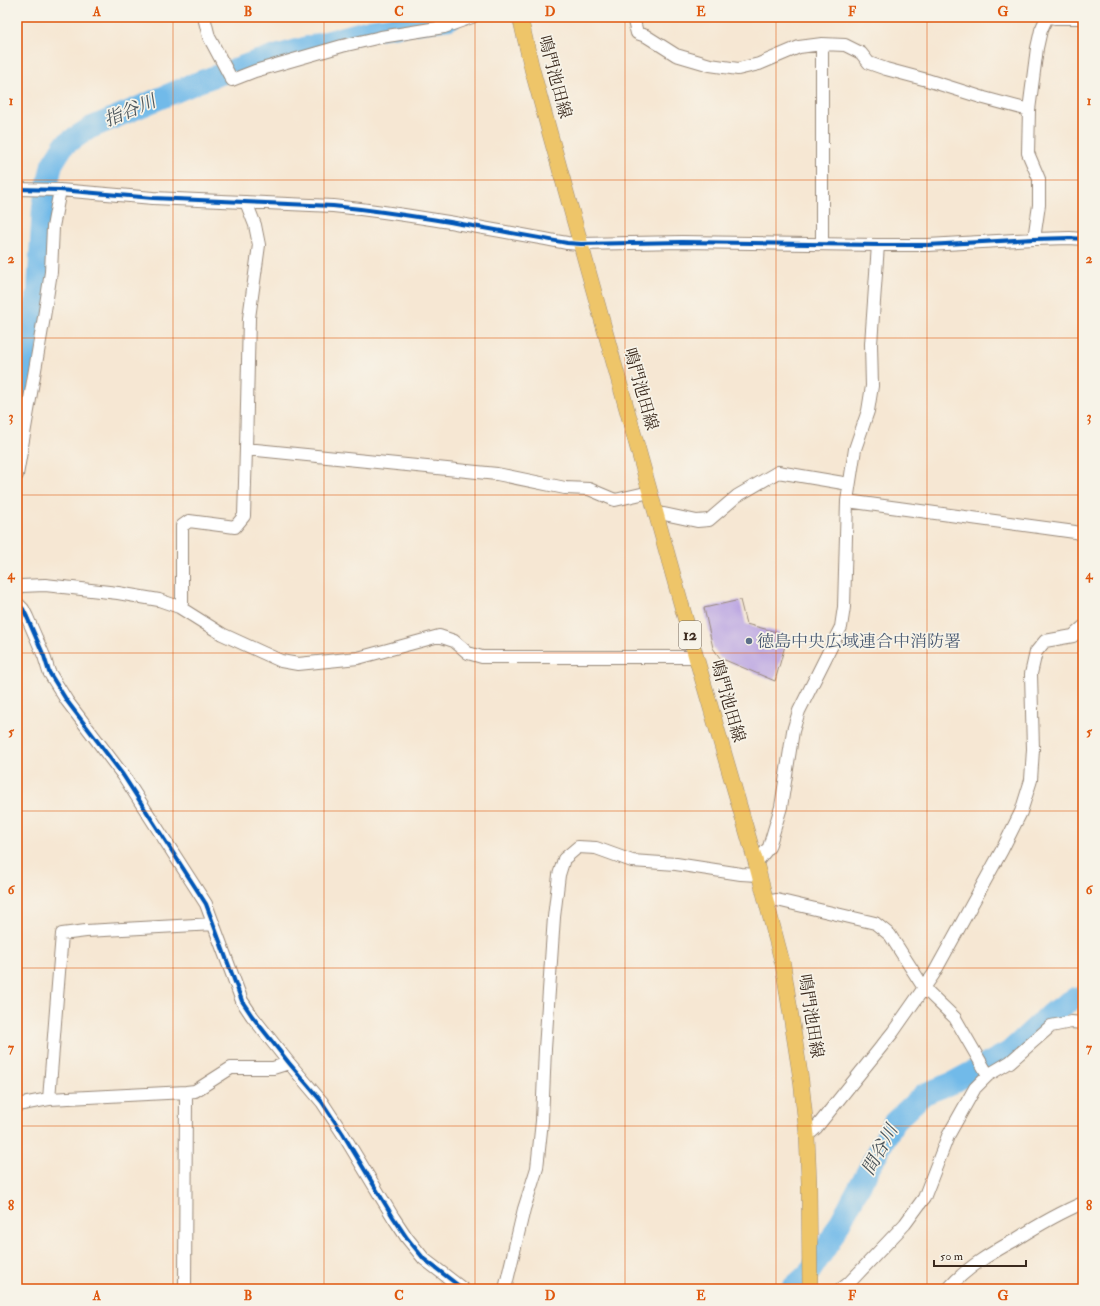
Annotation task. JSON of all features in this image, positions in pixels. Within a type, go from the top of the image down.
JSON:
[{"type":"main road","name":"鳴門池田線","points":[[520,17],[532,69],[783,965],[801,1080],[807,1136],[810,1287]]},
{"type":"street","points":[[204,17],[209,37],[232,80],[255,71],[342,46],[381,37],[444,27],[472,17]]},
{"type":"street","points":[[633,17],[637,33],[646,36],[676,54],[710,65],[738,69],[759,64],[799,47],[822,44],[845,45],[862,53],[869,63],[1029,110]]},
{"type":"street","points":[[1034,239],[1039,205],[1039,179],[1028,153],[1029,110],[1037,48],[1041,30],[1047,17]]},
{"type":"street","points":[[1050,17],[1083,18]]},
{"type":"street","points":[[822,44],[822,244]]},
{"type":"street","points":[[17,189],[57,190],[154,198],[358,208],[455,223],[567,243],[581,244],[682,242],[878,246],[928,245],[1034,239],[1083,239]]},
{"type":"street","points":[[17,476],[51,272],[53,227],[57,190]]},
{"type":"street","points":[[179,607],[182,603],[182,526],[190,522],[236,527],[244,516],[249,318],[259,245],[255,225],[246,202]]},
{"type":"street","points":[[505,1289],[524,1209],[537,1168],[542,1121],[545,1048],[554,917],[559,875],[564,859],[578,847],[596,848],[632,861],[676,864],[741,874],[757,869],[769,847],[781,806],[793,731],[799,711],[841,626],[844,607],[847,501],[849,484],[855,449],[868,411],[872,386],[871,344],[878,246]]},
{"type":"street","points":[[246,449],[497,474],[565,488],[589,489],[615,500],[650,492]]},
{"type":"street","points":[[656,514],[664,514],[697,521],[709,520],[737,496],[778,472],[849,484]]},
{"type":"street","points":[[847,501],[1075,532],[1083,535]]},
{"type":"street","points":[[17,589],[20,586],[45,585],[118,593],[159,600],[179,607],[222,634],[281,661],[298,664],[358,658],[440,636],[454,641],[468,653],[482,657],[696,657]]},
{"type":"street","points":[[17,603],[25,613],[44,656],[49,672],[66,701],[123,775],[206,904],[242,1001],[289,1063],[322,1102],[407,1238],[424,1259],[461,1288]]},
{"type":"street","points":[[807,1136],[821,1122],[893,1032],[933,975],[972,904],[1021,812],[1031,780],[1033,749],[1031,674],[1036,652],[1045,641],[1073,636],[1083,628]]},
{"type":"street","points":[[766,902],[777,900],[875,924],[890,935],[924,988],[955,1018],[985,1069]]},
{"type":"street","points":[[49,1099],[62,934],[86,931],[214,924]]},
{"type":"street","points":[[841,1289],[850,1283],[905,1224],[924,1198],[948,1136],[985,1069],[1010,1062],[1051,1026],[1071,1022],[1083,1023]]},
{"type":"street","points":[[17,1105],[49,1099],[196,1091],[231,1068],[273,1068],[289,1063]]},
{"type":"street","points":[[185,1289],[186,1092]]},
{"type":"street","points":[[948,1289],[954,1282],[985,1257],[1059,1213],[1083,1203]]},
{"type":"building","name":"徳島中央広域連合中消防署","points":[[740,600],[746,624],[788,635],[775,681],[720,658],[713,648],[704,608]]},
{"type":"waterway","name":"指谷川","points":[[17,400],[38,291],[43,206],[52,164],[64,145],[90,128],[196,83],[257,61],[369,30],[449,19],[452,17]]},
{"type":"waterway","name":"間谷川","points":[[791,1289],[809,1273],[829,1243],[894,1122],[924,1094],[952,1083],[1009,1052],[1051,1013],[1075,998],[1083,996]]},
{"type":"cycle path","points":[[17,189],[60,190],[153,198],[333,206],[363,209],[480,227],[567,243],[581,244],[682,242],[928,245],[1034,239],[1083,239]]},
{"type":"cycle path","points":[[17,603],[23,609],[27,617],[44,656],[49,672],[67,701],[123,775],[206,904],[242,1001],[289,1063],[322,1102],[407,1238],[424,1259],[463,1289]]},
{"type":"place","name":"徳島中央広域連合中消防署","points":[[749,641]]}]
